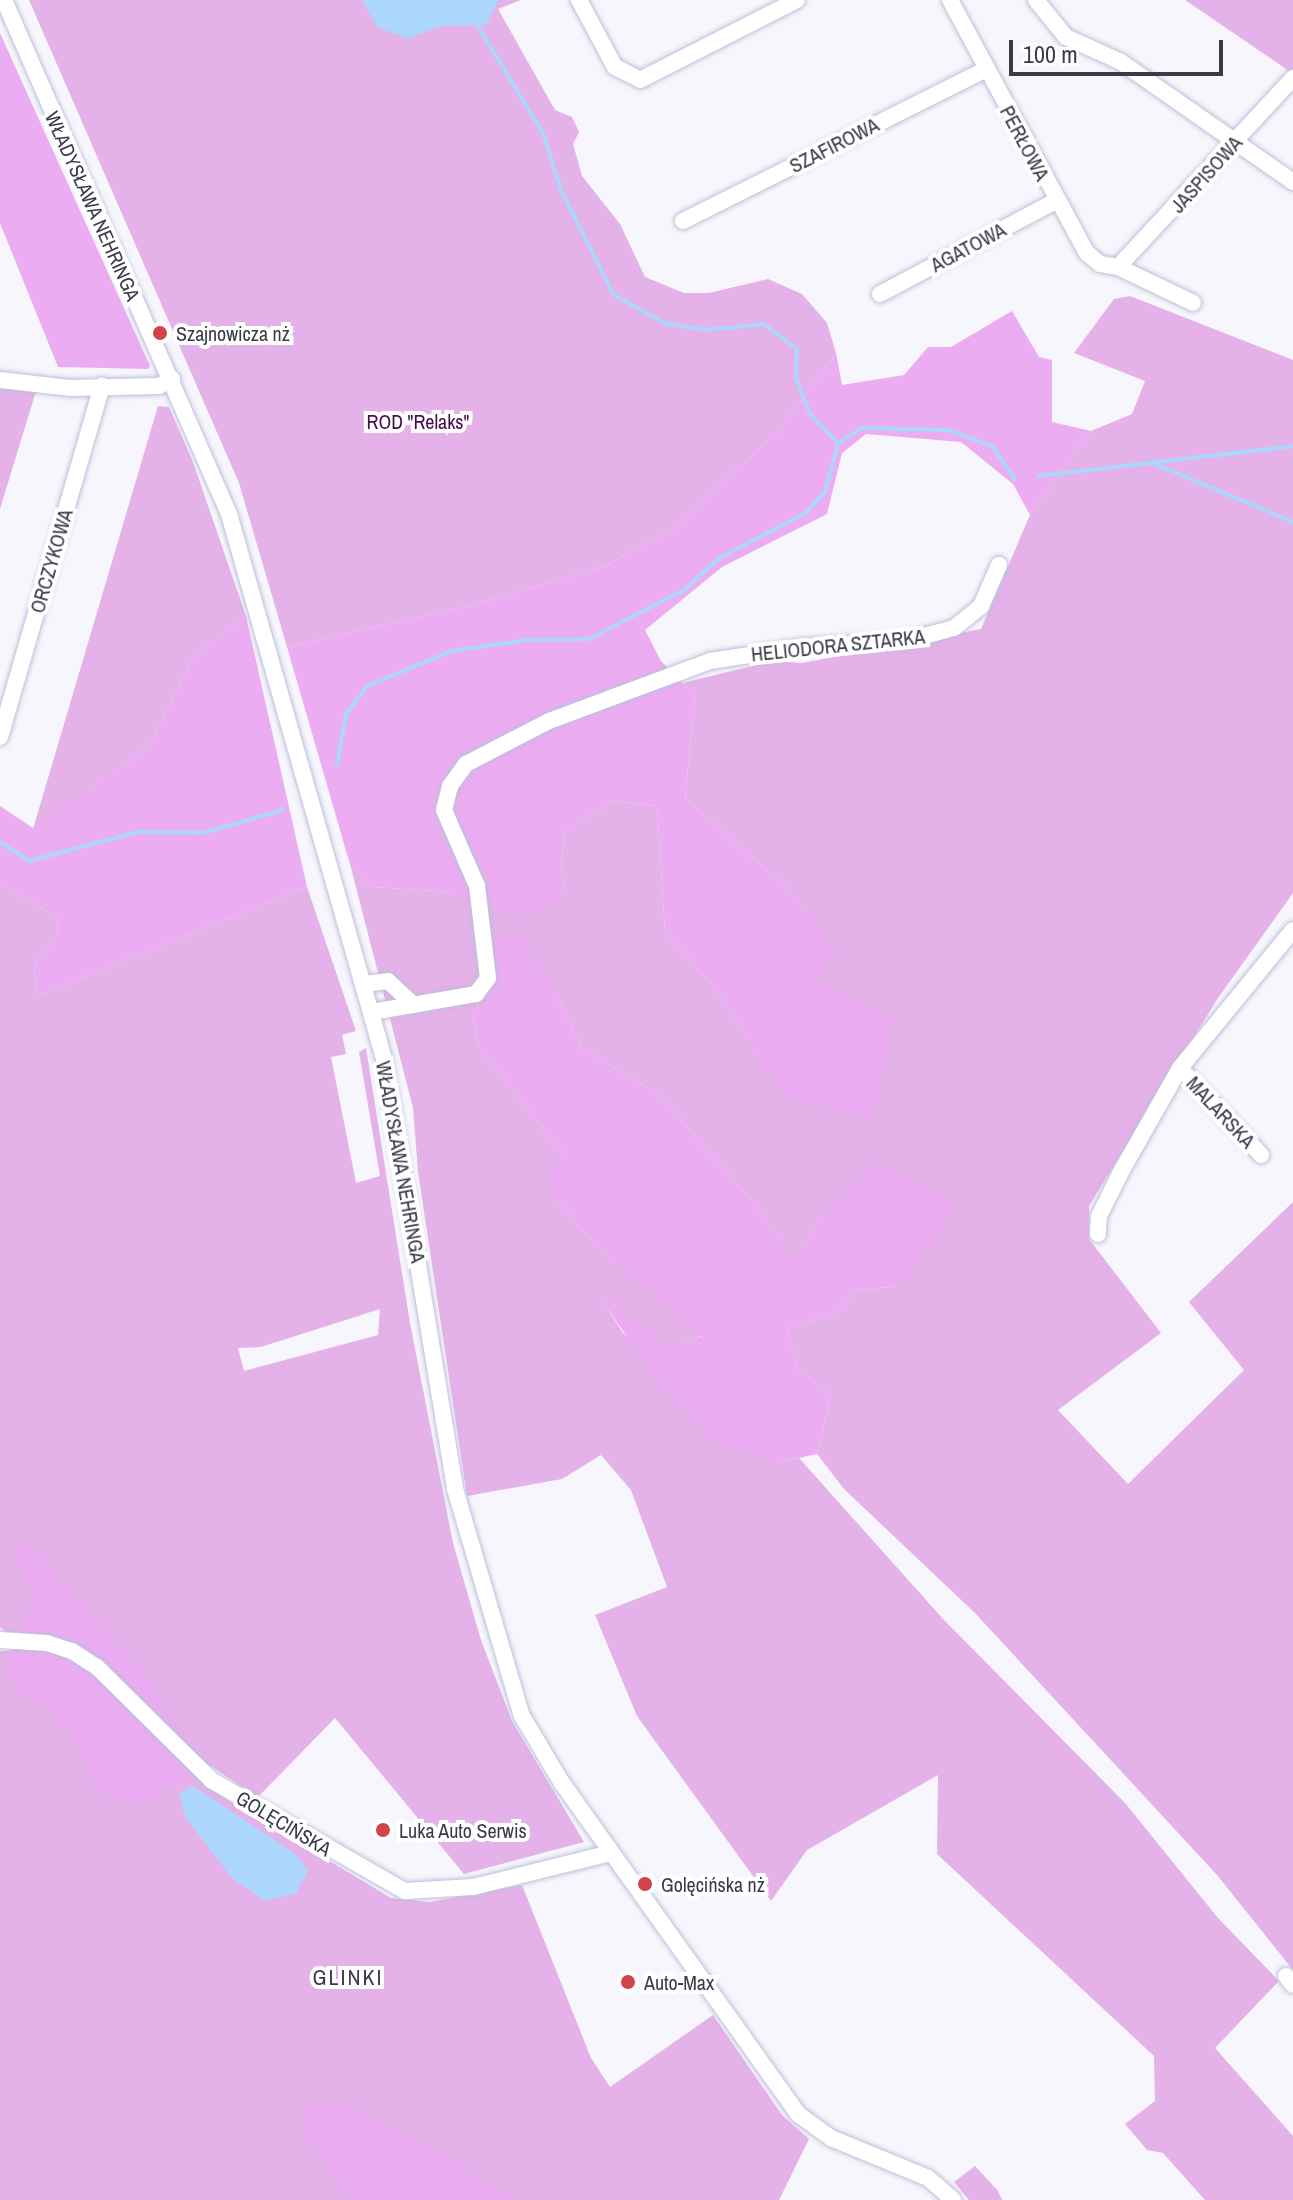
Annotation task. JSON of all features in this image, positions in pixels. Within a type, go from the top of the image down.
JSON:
[{"type":"street","name":"WŁADYSŁAWA NEHRINGA","points":[[4,0],[229,514],[372,1012],[389,1085],[450,1468],[470,1551],[524,1721],[610,1853],[798,2114],[831,2138],[928,2178],[953,2200]]},
{"type":"street","points":[[579,0],[615,67],[640,80],[797,0]]},
{"type":"street","name":"PERŁOWA","points":[[950,0],[1056,201],[1087,253],[1100,264],[1118,267],[1193,303]]},
{"type":"street","points":[[1036,0],[1066,37],[1121,62],[1293,182]]},
{"type":"street","name":"SZAFIROWA","points":[[683,221],[986,69]]},
{"type":"street","name":"JASPISOWA","points":[[1118,267],[1293,78]]},
{"type":"street","name":"AGATOWA","points":[[880,294],[1056,201]]},
{"type":"street","points":[[0,380],[70,388],[159,386],[172,379]]},
{"type":"street","name":"ORCZYKOWA","points":[[0,737],[102,385]]},
{"type":"street","name":"HELIODORA SZTARKA","points":[[414,1005],[476,994],[489,968],[477,886],[444,810],[459,772],[479,755],[549,721],[738,657],[906,641],[954,628],[981,606],[999,565]]},
{"type":"street","points":[[1098,1234],[1099,1216],[1180,1068],[1293,930]]},
{"type":"street","points":[[364,984],[388,981],[414,1005]]},
{"type":"street","points":[[372,1012],[414,1005]]},
{"type":"street","name":"MALARSKA","points":[[1180,1068],[1261,1155]]},
{"type":"street","name":"GOLĘCIŃSKA","points":[[0,1640],[47,1643],[72,1651],[97,1667],[211,1780],[405,1891],[473,1887],[610,1853]]},
{"type":"green space","name":"ROD \"Relaks\"","points":[[29,0],[521,0],[498,9],[555,110],[572,117],[579,132],[573,144],[582,176],[620,224],[645,277],[684,293],[709,293],[768,279],[802,294],[827,323],[836,353],[781,429],[674,528],[605,566],[473,605],[287,647],[239,483]]},
{"type":"green space","points":[[1185,0],[1293,0],[1293,74],[1279,64]]},
{"type":"green space","points":[[1130,296],[1293,360],[1293,893],[1218,998],[1089,1206],[1089,1239],[1161,1333],[1058,1410],[1128,1484],[1244,1370],[1189,1302],[1293,1202],[1293,1970],[1217,1875],[975,1613],[844,1489],[817,1454],[831,1396],[798,1369],[787,1329],[835,1313],[857,1290],[899,1286],[819,1219],[794,1262],[760,1210],[659,1095],[581,1047],[556,993],[490,974],[473,1016],[479,1047],[562,1153],[554,1199],[594,1243],[703,1335],[672,1350],[598,1293],[623,1333],[780,1462],[799,1458],[944,1620],[1125,1803],[1218,1918],[1279,1981],[1215,2048],[1293,2136],[1293,2200],[1205,2200],[1163,2153],[1147,2150],[1125,2124],[1155,2101],[1154,2056],[937,1854],[938,1775],[807,1850],[771,1901],[637,1716],[595,1615],[667,1587],[631,1490],[601,1455],[562,1479],[467,1496],[418,1172],[413,1108],[351,868],[375,887],[450,892],[483,901],[565,892],[561,864],[565,832],[612,801],[657,806],[665,931],[722,997],[784,1096],[812,981],[837,950],[785,886],[685,798],[695,696],[682,683],[773,661],[802,663],[981,629],[1030,515],[1091,431],[1132,414],[1145,381],[1074,353],[1114,299]]},
{"type":"green space","points":[[0,386],[36,391],[0,509]]},
{"type":"green space","points":[[158,406],[169,407],[193,462],[246,616],[193,657],[149,747],[33,829]]},
{"type":"green space","points":[[0,884],[57,917],[59,932],[34,965],[37,996],[307,887],[356,1031],[342,1035],[346,1054],[331,1057],[356,1183],[380,1176],[359,1052],[366,1048],[410,1323],[453,1543],[481,1640],[512,1721],[584,1842],[464,1874],[335,1718],[258,1797],[206,1763],[143,1698],[53,1629],[8,1633],[0,1627]],"holes":[[[380,1309],[378,1335],[244,1371],[238,1348],[261,1347]]]},
{"type":"green space","points":[[50,1649],[223,1797],[391,1898],[430,1902],[522,1885],[591,2058],[610,2087],[713,2015],[782,2115],[809,2139],[779,2200],[0,2200],[0,1651]]},
{"type":"green space","points":[[975,2166],[998,2191],[1002,2200],[969,2200],[954,2182]]},
{"type":"shaded area","points":[[0,33],[150,366],[148,369],[58,367],[0,223]]},
{"type":"shaded area","points":[[1012,311],[1039,357],[1052,360],[1052,422],[1091,431],[1030,515],[1013,484],[961,442],[866,434],[842,453],[827,514],[722,567],[645,630],[661,661],[695,696],[685,798],[785,886],[838,950],[813,981],[893,1017],[873,1120],[784,1097],[722,997],[665,931],[657,806],[612,801],[565,832],[561,864],[565,892],[527,917],[450,892],[375,887],[351,868],[287,647],[473,605],[605,566],[674,528],[781,429],[836,353],[842,385],[904,375],[928,347],[951,347]]},
{"type":"shaded area","points":[[246,616],[307,887],[37,996],[34,965],[59,932],[57,917],[0,884],[0,806],[33,828],[149,747],[193,657]]},
{"type":"shaded area","points":[[497,936],[521,936],[556,993],[581,1047],[659,1095],[760,1210],[794,1261],[819,1219],[877,1161],[957,1207],[899,1286],[857,1290],[835,1313],[787,1329],[798,1369],[831,1396],[817,1454],[780,1462],[719,1445],[656,1380],[596,1291],[672,1349],[702,1336],[594,1243],[554,1199],[547,1174],[562,1153],[479,1047],[473,1016],[490,974]]},
{"type":"shaded area","points":[[32,1547],[151,1681],[166,1710],[201,1751],[186,1782],[169,1785],[150,1802],[121,1804],[96,1791],[76,1744],[50,1707],[14,1687],[7,1661],[34,1594],[9,1548]]},
{"type":"shaded area","points":[[340,2099],[431,2147],[517,2200],[351,2200],[304,2134],[301,2111]]},
{"type":"water","points":[[362,0],[499,0],[486,25],[440,26],[408,39],[377,27]]},
{"type":"water","points":[[193,1786],[293,1852],[308,1870],[296,1894],[265,1901],[232,1878],[185,1817],[179,1793]]},
{"type":"waterway","points":[[476,23],[543,133],[561,190],[614,295],[665,323],[705,330],[764,324],[797,349],[796,379],[810,414],[838,443]]},
{"type":"waterway","points":[[337,765],[346,714],[367,686],[451,651],[527,640],[589,639],[684,590],[719,558],[806,513],[825,492],[838,443],[862,428],[948,430],[992,446],[1015,479]]},
{"type":"waterway","points":[[1039,476],[1293,446]]},
{"type":"waterway","points":[[1155,464],[1293,522]]},
{"type":"waterway","points":[[0,842],[29,861],[137,832],[203,833],[283,810]]},
{"type":"place","name":"Szajnowicza nż","points":[[160,333]]},
{"type":"place","name":"Luka Auto Serwis","points":[[383,1830]]},
{"type":"place","name":"Golęcińska nż","points":[[645,1884]]},
{"type":"place","name":"Auto-Max","points":[[628,1982]]},
{"type":"district","name":"GLINKI","points":[[348,1978]]}]
